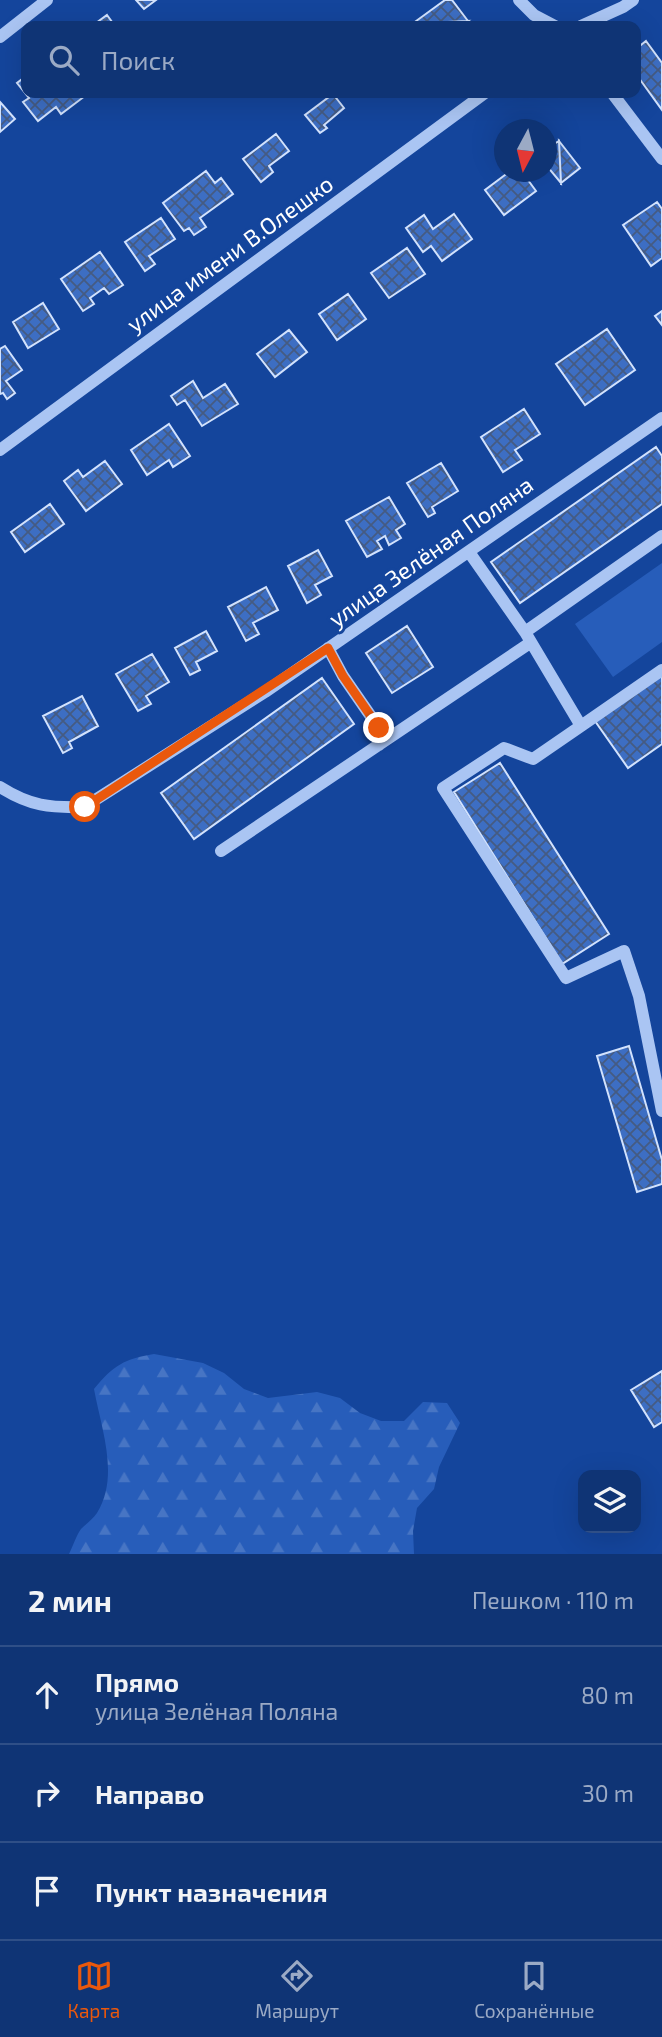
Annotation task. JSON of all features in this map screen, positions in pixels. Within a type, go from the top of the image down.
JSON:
[{"type":"street","points":[[0,37],[47,0]]},
{"type":"street","points":[[519,0],[534,15],[545,21]]},
{"type":"street","points":[[592,21],[623,8],[633,0]]},
{"type":"street","name":"улица имени В.Олешко","points":[[0,450],[478,98]]},
{"type":"street","points":[[616,98],[662,159]]},
{"type":"street","name":"улица Зелёная Поляна","points":[[0,787],[22,801],[55,808],[85,807],[328,648],[662,418]]},
{"type":"street","points":[[221,851],[379,745],[528,638],[662,536]]},
{"type":"street","points":[[469,552],[528,638],[580,726]]},
{"type":"street","points":[[328,648],[343,676],[379,728],[379,745]]},
{"type":"street","points":[[662,670],[533,759],[504,748],[443,788],[566,978],[624,951],[639,996],[662,1111]]},
{"type":"green space","points":[[662,563],[662,642],[613,677],[575,624]]},
{"type":"green space","points":[[154,1354],[203,1363],[224,1373],[244,1389],[268,1398],[317,1392],[340,1398],[360,1413],[381,1421],[404,1421],[423,1402],[447,1403],[460,1423],[439,1467],[434,1489],[417,1508],[413,1531],[414,1554],[69,1554],[81,1529],[97,1513],[107,1484],[107,1452],[94,1389],[120,1364]]},
{"type":"building","points":[[136,0],[156,0],[144,9]]},
{"type":"building","points":[[445,0],[452,0],[468,21],[416,21]]},
{"type":"building","points":[[107,15],[111,21],[99,21]]},
{"type":"building","points":[[646,41],[662,63],[662,110],[641,81],[641,45]]},
{"type":"building","points":[[29,98],[82,98],[61,114],[56,107],[38,121],[23,102]]},
{"type":"building","points":[[328,98],[336,98],[344,108],[324,125],[327,128],[320,133],[305,115]]},
{"type":"building","points":[[0,102],[15,119],[0,132]]},
{"type":"building","points":[[276,134],[289,151],[269,166],[273,172],[261,182],[243,159]]},
{"type":"building","points":[[559,141],[580,168],[561,183]]},
{"type":"building","points":[[559,141],[561,183],[557,178]]},
{"type":"building","points":[[206,171],[215,183],[221,178],[233,194],[200,218],[206,227],[194,235],[189,228],[184,231],[163,203]]},
{"type":"building","points":[[496,182],[529,182],[536,191],[504,215],[485,190]]},
{"type":"building","points":[[657,202],[662,209],[662,258],[651,266],[623,225]]},
{"type":"building","points":[[454,214],[472,239],[442,261],[431,246],[423,252],[406,228],[424,215],[433,229]]},
{"type":"building","points":[[161,218],[175,239],[149,256],[155,264],[145,271],[125,242]]},
{"type":"building","points":[[407,248],[425,274],[389,298],[371,273]]},
{"type":"building","points":[[100,252],[123,285],[109,294],[104,288],[90,298],[94,304],[83,311],[61,279]]},
{"type":"building","points":[[348,294],[366,319],[337,340],[319,314]]},
{"type":"building","points":[[43,303],[59,329],[28,348],[13,322]]},
{"type":"building","points":[[662,311],[662,325],[655,316]]},
{"type":"building","points":[[607,329],[635,370],[585,405],[556,364]]},
{"type":"building","points":[[289,330],[307,352],[275,377],[257,354]]},
{"type":"building","points":[[5,346],[22,370],[6,381],[15,393],[7,399],[3,393],[0,394],[0,349]]},
{"type":"building","points":[[193,381],[203,398],[225,384],[238,404],[202,426],[185,400],[177,405],[171,396]]},
{"type":"building","points":[[524,409],[540,434],[515,450],[522,460],[503,472],[481,437]]},
{"type":"building","points":[[169,424],[190,456],[173,467],[169,460],[147,475],[131,450]]},
{"type":"building","points":[[656,447],[662,456],[662,504],[520,603],[491,562]]},
{"type":"building","points":[[105,461],[122,484],[86,511],[64,481],[78,470],[83,477]]},
{"type":"building","points":[[441,463],[458,491],[432,507],[435,513],[428,517],[407,483]]},
{"type":"building","points":[[389,497],[405,524],[396,530],[401,538],[389,545],[385,536],[377,541],[382,549],[367,557],[346,521]]},
{"type":"building","points":[[50,504],[64,524],[25,552],[11,532]]},
{"type":"building","points":[[318,550],[332,576],[315,585],[321,595],[307,603],[288,566]]},
{"type":"building","points":[[266,587],[278,610],[253,623],[259,634],[246,641],[228,607]]},
{"type":"building","points":[[407,626],[433,667],[392,693],[366,653]]},
{"type":"building","points":[[206,631],[217,651],[196,662],[200,670],[190,675],[175,648]]},
{"type":"building","points":[[152,654],[169,682],[146,696],[151,704],[138,711],[116,674]]},
{"type":"building","points":[[662,675],[662,744],[628,768],[595,721]]},
{"type":"building","points":[[322,678],[354,724],[194,839],[161,793]]},
{"type":"building","points":[[82,696],[98,726],[69,742],[72,748],[63,753],[43,716]]},
{"type":"building","points":[[500,763],[609,934],[562,964],[454,792]]},
{"type":"building","points":[[629,1046],[662,1160],[662,1184],[637,1192],[597,1056]]},
{"type":"building","points":[[662,1371],[662,1422],[654,1427],[631,1390]]},
{"type":"route","points":[[85,807],[265,692],[328,648],[343,676],[379,728]]}]
